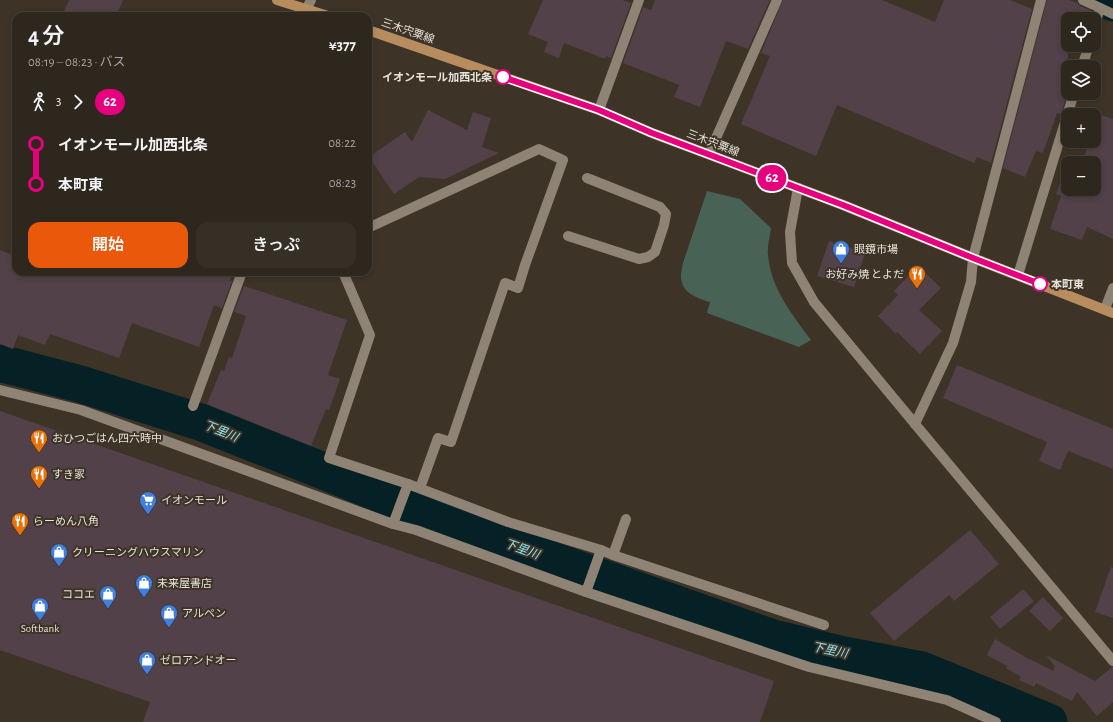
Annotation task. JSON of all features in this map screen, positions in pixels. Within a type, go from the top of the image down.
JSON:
[{"type":"main road","points":[[277,0],[318,12]]},
{"type":"main road","name":"三木宍粟線","points":[[372,31],[599,110],[652,133],[850,208],[1109,311]]},
{"type":"street","points":[[599,110],[639,0]]},
{"type":"street","points":[[709,154],[777,0]]},
{"type":"street","points":[[915,424],[953,343],[971,282],[973,258],[1042,0]]},
{"type":"street","points":[[1083,0],[1113,14]]},
{"type":"street","points":[[1099,12],[1100,8]]},
{"type":"street","points":[[1018,275],[1072,100]]},
{"type":"street","points":[[372,226],[539,149],[563,160],[518,288],[505,283],[451,442],[438,438],[420,488]]},
{"type":"street","points":[[568,236],[639,259],[648,257],[655,252],[664,225],[666,214],[660,207],[587,178]]},
{"type":"street","points":[[798,188],[790,232],[792,263],[814,302],[1113,661]]},
{"type":"street","points":[[193,406],[241,276]]},
{"type":"street","points":[[345,276],[370,335],[329,458],[420,488],[508,522],[601,550],[824,625]]},
{"type":"street","points":[[1109,311],[1113,288]]},
{"type":"street","points":[[0,390],[81,410],[393,524],[416,530],[586,592],[809,667],[947,700],[996,722]]},
{"type":"street","points":[[393,524],[408,484]]},
{"type":"street","points":[[613,555],[626,518]]},
{"type":"street","points":[[586,592],[601,550]]},
{"type":"green space","points":[[707,191],[740,199],[771,228],[768,252],[773,279],[797,321],[811,340],[799,347],[707,313],[710,302],[691,294],[684,287],[681,271]]},
{"type":"building","points":[[69,0],[123,0],[118,12],[64,12]]},
{"type":"building","points":[[543,0],[622,0],[631,3],[611,58],[606,56],[605,59],[564,43],[559,58],[544,52],[548,42],[528,34]]},
{"type":"building","points":[[655,0],[770,0],[748,49],[726,41],[700,107],[674,97],[679,85],[623,63],[643,7],[651,10]]},
{"type":"building","points":[[783,0],[882,0],[935,22],[944,0],[1010,0],[1032,9],[991,163],[977,157],[974,163],[837,105],[816,156],[741,124],[770,56],[761,53]]},
{"type":"building","points":[[1047,0],[1069,0],[1077,3],[1080,6],[1092,11],[1061,12],[1061,52],[1068,52],[1068,60],[1061,60],[1061,100],[1065,100],[1063,108],[1061,108],[1061,114],[1057,113],[1043,153],[1036,151],[1025,177],[1003,168]]},
{"type":"building","points":[[428,110],[467,130],[473,112],[491,118],[482,147],[499,153],[445,179],[419,177],[394,194],[372,161],[372,155],[405,132],[412,142]]},
{"type":"building","points":[[1101,115],[1113,119],[1113,239],[1087,227],[1082,240],[1050,229],[1061,196],[1101,196],[1101,156],[1084,156],[1087,148],[1101,148]]},
{"type":"building","points":[[1061,180],[1061,196],[1056,194]]},
{"type":"building","name":"眼鏡市場","points":[[829,241],[865,253],[854,287],[817,276]]},
{"type":"building","points":[[0,250],[12,254],[12,276],[232,276],[230,281],[232,281],[222,308],[214,305],[199,347],[132,323],[119,358],[50,334],[45,345],[18,335],[13,349],[0,344]]},
{"type":"building","points":[[918,266],[941,288],[919,310],[942,331],[920,354],[897,332],[896,334],[878,316],[898,295],[894,291]]},
{"type":"building","points":[[244,286],[347,320],[328,375],[340,379],[329,410],[326,409],[311,446],[207,404],[221,370],[224,371],[229,357],[232,358],[246,316],[234,312]]},
{"type":"building","points":[[957,365],[1113,429],[1113,469],[1068,451],[1060,470],[1039,461],[1047,442],[943,398]]},
{"type":"building","name":"イオンモール","points":[[0,411],[774,681],[760,722],[143,722],[150,702],[0,650]]},
{"type":"building","points":[[970,530],[999,564],[954,601],[949,595],[894,641],[870,613]]},
{"type":"building","points":[[1111,567],[1113,568],[1113,618],[1095,612]]},
{"type":"building","points":[[1023,589],[1034,601],[1000,629],[990,617]]},
{"type":"building","points":[[1043,597],[1063,618],[1050,631],[1029,611]]},
{"type":"building","points":[[995,639],[1030,660],[1053,671],[1055,667],[1046,655],[1095,681],[1113,667],[1113,702],[1097,716],[1077,692],[1072,701],[1036,683],[1034,687],[1019,680],[1021,677],[1006,668],[1007,666],[987,655]]},
{"type":"waterway","points":[[1107,0],[1113,3]]},
{"type":"waterway","name":"下里川","points":[[0,363],[80,384],[200,422],[473,532],[773,638],[844,655],[922,670],[1049,722]]},
{"type":"bus line","name":"62","points":[[503,77],[599,110],[652,133],[843,205],[1040,284]]},
{"type":"place","name":"イオンモール加西北条","points":[[503,77]]},
{"type":"place","name":"眼鏡市場","points":[[841,264]]},
{"type":"place","name":"本町東","points":[[1040,284]]},
{"type":"place","name":"お好み焼 とよだ","points":[[917,289]]},
{"type":"place","name":"おひつごはん四六時中","points":[[39,453]]},
{"type":"place","name":"すき家","points":[[39,489]]},
{"type":"place","name":"イオンモール","points":[[148,515]]},
{"type":"place","name":"らーめん八角","points":[[20,536]]},
{"type":"place","name":"クリーニングハウスマリン","points":[[59,567]]},
{"type":"place","name":"未来屋書店","points":[[144,598]]},
{"type":"place","name":"ココエ","points":[[108,609]]},
{"type":"place","name":"Softbank","points":[[40,621]]},
{"type":"place","name":"アルペン","points":[[169,628]]},
{"type":"place","name":"ゼロアンドオー","points":[[147,675]]}]
